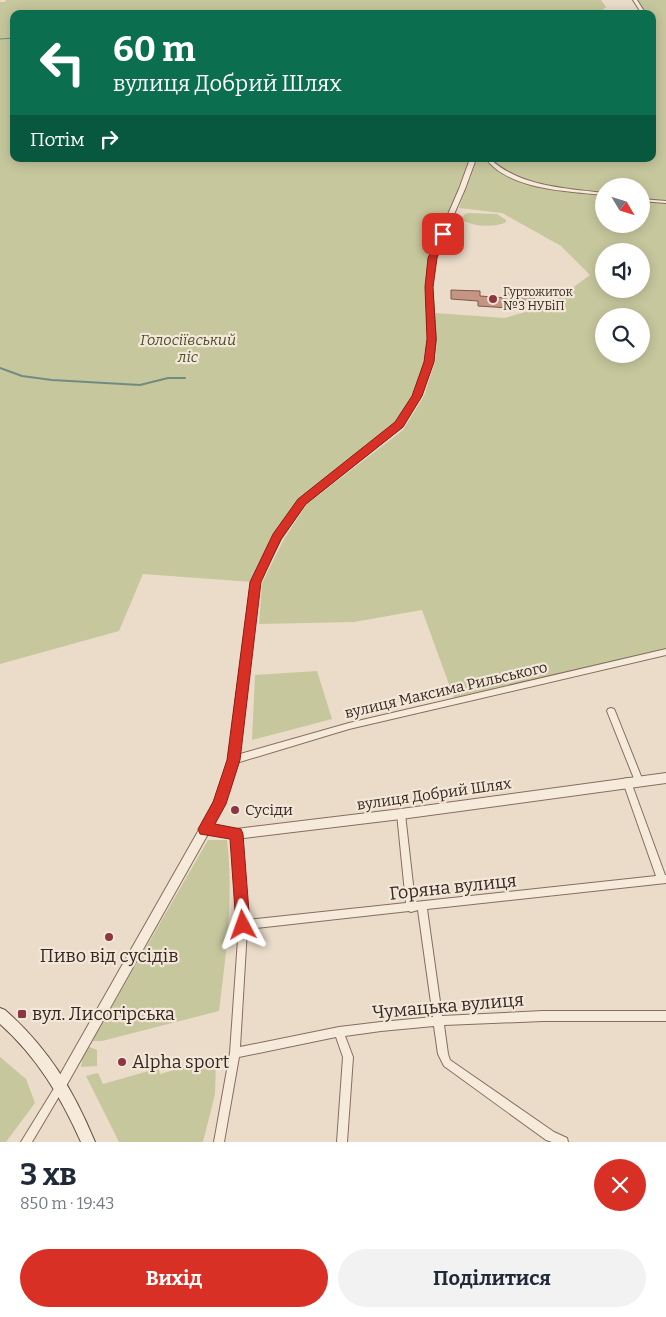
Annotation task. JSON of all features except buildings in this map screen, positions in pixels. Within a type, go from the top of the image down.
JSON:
[{"type":"main road","points":[[0,1015],[29,1043],[49,1066],[61,1084],[88,1142]]},
{"type":"street","points":[[26,1142],[61,1084],[219,804],[233,760],[255,582],[277,537],[302,502],[399,425],[417,396],[429,362],[432,339],[429,287],[432,258],[462,189],[471,162]]},
{"type":"street","points":[[491,162],[504,174],[536,184],[595,193]]},
{"type":"street","points":[[650,201],[666,202]]},
{"type":"street","name":"вулиця Максима Рильського","points":[[233,760],[349,726],[666,652]]},
{"type":"street","points":[[610,711],[639,781]]},
{"type":"street","name":"вулиця Добрий Шлях","points":[[205,829],[236,834],[666,778]]},
{"type":"street","points":[[627,782],[664,879]]},
{"type":"street","points":[[401,814],[411,908]]},
{"type":"street","points":[[219,1142],[235,1053],[243,925],[236,834]]},
{"type":"street","name":"Горяна вулиця","points":[[243,925],[422,907],[664,879]]},
{"type":"street","points":[[422,907],[443,1054],[447,1063],[550,1136],[562,1142]]},
{"type":"street","name":"Чумацька вулиця","points":[[235,1053],[339,1032],[438,1021],[531,1016],[666,1016]]},
{"type":"street","points":[[339,1032],[348,1057],[342,1142]]},
{"type":"green space","name":"Голосіївський ліс","points":[[6,0],[601,0],[606,7],[603,10],[10,10],[10,162],[470,162],[430,258],[430,339],[427,362],[415,395],[397,424],[300,500],[253,582],[143,574],[119,631],[0,664],[0,2],[5,2]]},
{"type":"green space","points":[[637,0],[666,0],[666,649],[454,698],[422,610],[354,622],[259,624],[262,583],[284,539],[307,504],[403,430],[424,396],[435,362],[437,339],[435,313],[505,318],[549,305],[590,275],[561,246],[502,213],[459,208],[476,162],[656,162],[656,10],[641,10]]},
{"type":"green space","points":[[469,213],[497,214],[506,222],[496,225],[476,225],[461,218]]},
{"type":"green space","points":[[317,671],[332,719],[252,740],[255,675]]},
{"type":"green space","points":[[208,840],[227,840],[229,861],[228,926],[219,1011],[102,1041],[92,1041]]},
{"type":"green space","points":[[87,1046],[97,1050],[97,1066],[81,1067],[82,1060],[79,1058]]},
{"type":"green space","points":[[0,1057],[26,1079],[35,1103],[6,1142],[0,1142]]},
{"type":"green space","points":[[216,1058],[215,1094],[203,1142],[119,1142],[86,1076],[98,1073],[103,1084],[159,1068],[160,1074]]},
{"type":"waterway","points":[[0,39],[10,38]]},
{"type":"waterway","points":[[0,368],[22,376],[52,380],[140,385],[168,378],[185,378]]},
{"type":"place","name":"Гуртожиток №3 НУБіП","points":[[493,299]]},
{"type":"place","name":"Сусіди","points":[[235,810]]},
{"type":"place","name":"Пиво від сусідів","points":[[109,937]]},
{"type":"place","name":"вул. Лисогірська","points":[[22,1014]]},
{"type":"place","name":"Alpha sport","points":[[122,1062]]},
{"type":"route","points":[[243,925],[236,834],[205,829],[219,804],[233,760],[255,582],[277,537],[302,502],[399,425],[417,396],[429,362],[432,339],[429,287],[432,258],[443,234]]}]
